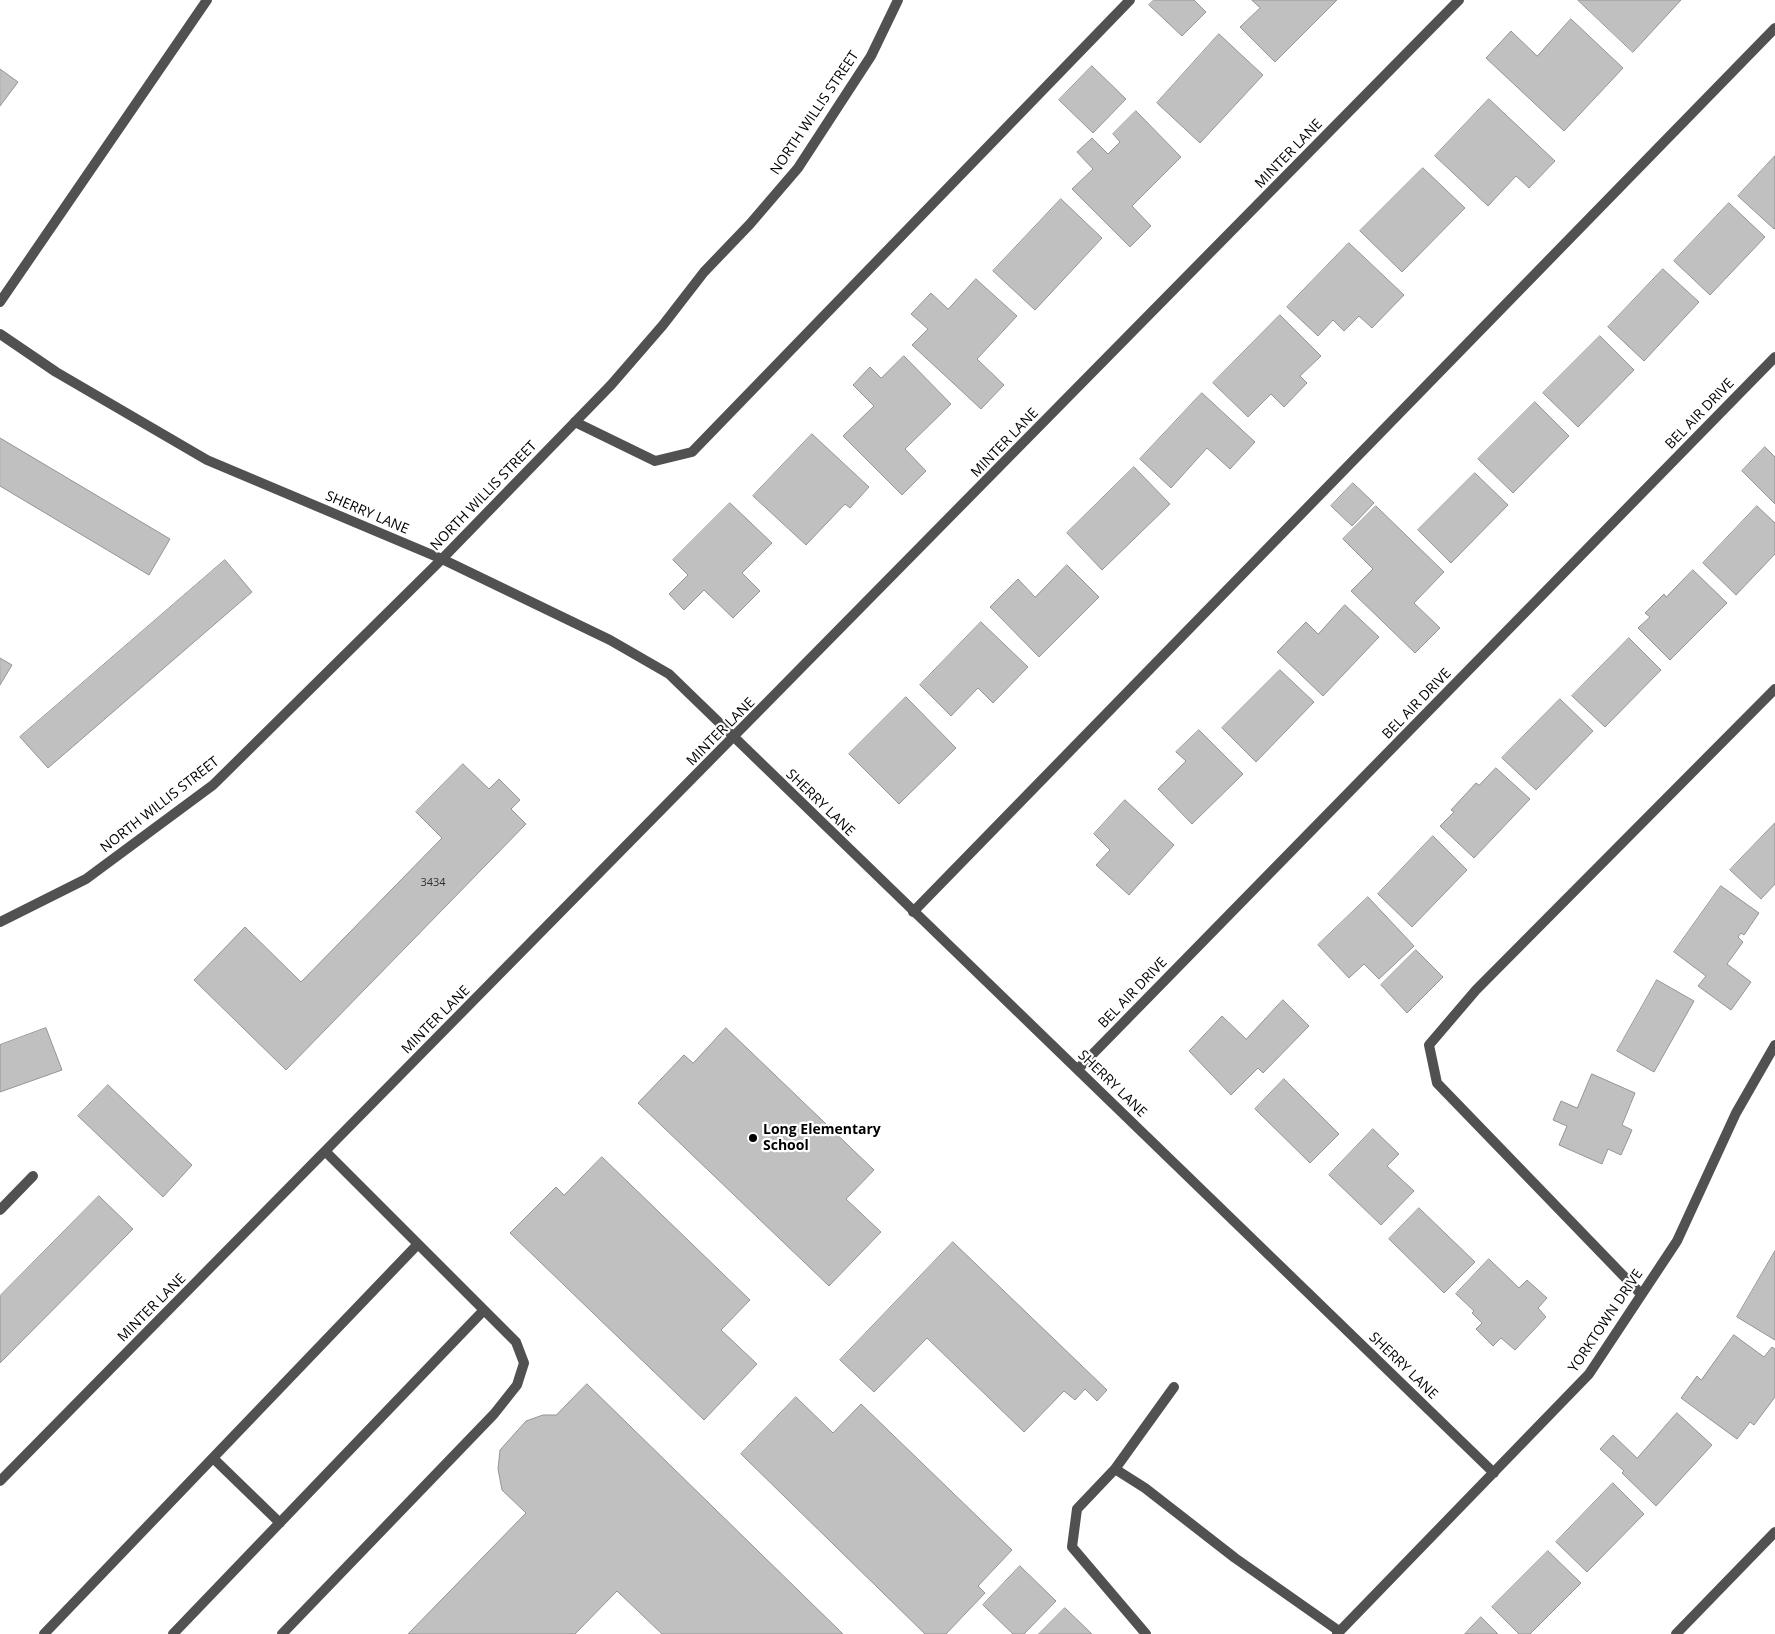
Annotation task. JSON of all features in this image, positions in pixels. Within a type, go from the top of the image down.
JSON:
[{"type":"street","points":[[0,302],[207,0]]},
{"type":"street","name":"NORTH WILLIS STREET","points":[[0,922],[86,879],[213,785],[442,559],[575,422],[663,325],[704,272],[750,224],[798,168],[871,56],[898,0]]},
{"type":"street","points":[[575,422],[655,461],[692,452],[1130,0]]},
{"type":"street","name":"MINTER LANE","points":[[1,1479],[734,739],[1459,0]]},
{"type":"street","points":[[914,912],[1775,28]]},
{"type":"street","name":"SHERRY LANE","points":[[0,334],[56,372],[207,460],[442,559],[610,640],[669,674],[1494,1473]]},
{"type":"street","name":"BEL AIR DRIVE","points":[[1078,1069],[1775,357]]},
{"type":"street","points":[[1642,1294],[1437,1083],[1429,1045],[1476,990],[1775,689]]},
{"type":"street","name":"YORKTOWN DRIVE","points":[[1338,1633],[1589,1374],[1676,1241],[1736,1113],[1774,1048]]},
{"type":"street","points":[[282,1634],[494,1414],[517,1385],[524,1363],[516,1342],[326,1152]]},
{"type":"street","points":[[0,1210],[34,1176]]},
{"type":"street","points":[[44,1634],[418,1244]]},
{"type":"street","points":[[173,1634],[484,1310]]},
{"type":"street","points":[[1146,1634],[1072,1547],[1077,1510],[1115,1469],[1174,1387]]},
{"type":"street","points":[[213,1458],[280,1523]]},
{"type":"street","points":[[1115,1469],[1145,1488],[1235,1558],[1338,1633]]},
{"type":"street","points":[[1676,1634],[1775,1532]]},
{"type":"building","points":[[1154,0],[1194,0],[1206,12],[1182,36],[1149,5]]},
{"type":"building","points":[[1252,0],[1337,0],[1275,62],[1240,27],[1260,8]]},
{"type":"building","points":[[1578,0],[1681,0],[1633,52]]},
{"type":"building","points":[[1571,19],[1623,68],[1564,131],[1486,58],[1511,31],[1537,56]]},
{"type":"building","points":[[1219,34],[1263,75],[1200,143],[1157,103]]},
{"type":"building","points":[[1092,66],[1126,99],[1093,133],[1059,100]]},
{"type":"building","points":[[0,69],[18,82],[0,106]]},
{"type":"building","points":[[1489,99],[1555,161],[1529,188],[1516,176],[1488,206],[1435,156]]},
{"type":"building","points":[[1136,111],[1181,157],[1132,206],[1151,226],[1130,247],[1072,189],[1093,169],[1077,152],[1092,138],[1108,154],[1120,142],[1113,134]]},
{"type":"building","points":[[1775,156],[1775,228],[1774,229],[1738,196]]},
{"type":"building","points":[[1423,168],[1465,208],[1402,272],[1360,231]]},
{"type":"building","points":[[1061,199],[1102,238],[1035,310],[993,271]]},
{"type":"building","points":[[1729,203],[1765,237],[1710,295],[1674,261]]},
{"type":"building","points":[[1349,243],[1404,295],[1372,328],[1359,316],[1344,331],[1333,320],[1318,336],[1287,307]]},
{"type":"building","points":[[1663,269],[1699,302],[1644,361],[1608,327]]},
{"type":"building","points":[[976,279],[1017,316],[977,359],[1004,385],[981,409],[912,345],[928,329],[911,314],[931,293],[948,309]]},
{"type":"building","points":[[1280,315],[1321,356],[1300,376],[1307,383],[1284,407],[1271,394],[1248,417],[1213,383]]},
{"type":"building","points":[[1600,336],[1634,370],[1578,427],[1543,393]]},
{"type":"building","points":[[904,356],[951,404],[905,449],[926,471],[902,495],[843,436],[874,406],[853,385],[870,367],[881,378]]},
{"type":"building","points":[[1202,393],[1255,442],[1230,469],[1207,448],[1171,488],[1140,459]]},
{"type":"building","points":[[1535,402],[1569,436],[1513,493],[1478,459]]},
{"type":"building","points":[[812,434],[869,487],[850,508],[845,504],[806,545],[753,496]]},
{"type":"building","points":[[0,438],[170,539],[149,575],[0,486]]},
{"type":"building","points":[[1765,447],[1775,457],[1775,504],[1742,471]]},
{"type":"building","points":[[1134,467],[1170,504],[1102,570],[1067,533]]},
{"type":"building","points":[[1475,473],[1508,505],[1451,563],[1418,530]]},
{"type":"building","points":[[1353,483],[1374,503],[1352,526],[1331,506]]},
{"type":"building","points":[[730,503],[772,543],[742,573],[760,591],[733,618],[704,590],[684,610],[669,594],[688,575],[673,560]]},
{"type":"building","points":[[1376,506],[1444,572],[1414,603],[1440,628],[1415,653],[1351,591],[1373,569],[1343,539]]},
{"type":"building","points":[[1757,506],[1775,523],[1775,554],[1736,595],[1703,563]]},
{"type":"building","points":[[225,560],[252,592],[48,768],[20,737]]},
{"type":"building","points":[[1067,565],[1099,597],[1039,657],[990,607],[1018,579],[1035,597]]},
{"type":"building","points":[[1693,570],[1727,603],[1670,660],[1638,628],[1650,617],[1645,613],[1664,594],[1666,597]]},
{"type":"building","points":[[1345,605],[1379,637],[1323,696],[1277,652],[1306,622],[1318,634]]},
{"type":"building","points":[[981,622],[1028,667],[993,703],[978,688],[951,716],[920,685]]},
{"type":"building","points":[[1629,638],[1661,670],[1605,727],[1572,696]]},
{"type":"building","points":[[0,658],[12,665],[0,685]]},
{"type":"building","points":[[1280,670],[1314,702],[1256,762],[1222,728]]},
{"type":"building","points":[[906,697],[956,748],[899,804],[849,754]]},
{"type":"building","points":[[1560,699],[1593,731],[1536,790],[1502,758]]},
{"type":"building","points":[[1199,730],[1243,774],[1192,824],[1158,789],[1186,761],[1176,752]]},
{"type":"building","points":[[463,764],[489,789],[499,779],[520,800],[511,809],[526,824],[286,1070],[194,980],[245,927],[301,982],[442,838],[416,812]]},
{"type":"building","points":[[1496,768],[1530,799],[1474,858],[1440,826],[1454,812],[1451,810],[1476,783],[1479,785]]},
{"type":"building","points":[[1125,800],[1174,845],[1129,895],[1096,865],[1110,850],[1094,834]]},
{"type":"building","points":[[1775,823],[1775,884],[1761,899],[1730,870]]},
{"type":"building","points":[[1433,836],[1467,870],[1412,927],[1378,894]]},
{"type":"building","points":[[1721,886],[1759,913],[1744,935],[1741,933],[1738,937],[1743,942],[1727,964],[1751,982],[1731,1010],[1698,986],[1706,976],[1674,952]]},
{"type":"building","points":[[1368,897],[1414,946],[1379,979],[1364,964],[1349,978],[1318,945]]},
{"type":"building","points":[[1416,950],[1443,977],[1407,1013],[1381,985]]},
{"type":"building","points":[[1657,980],[1694,1001],[1654,1072],[1617,1051]]},
{"type":"building","points":[[1283,1000],[1309,1026],[1263,1073],[1258,1068],[1231,1095],[1189,1051],[1222,1016],[1246,1039]]},
{"type":"building","points":[[46,1028],[62,1070],[0,1092],[0,1045]]},
{"type":"building","points":[[726,1028],[874,1170],[846,1199],[881,1232],[829,1286],[638,1103],[684,1055],[693,1063]]},
{"type":"building","points":[[1592,1074],[1635,1093],[1622,1125],[1632,1130],[1621,1155],[1608,1149],[1602,1164],[1559,1145],[1567,1126],[1553,1120],[1561,1101],[1577,1108]]},
{"type":"building","points":[[1284,1079],[1339,1134],[1310,1163],[1255,1109]]},
{"type":"building","points":[[108,1085],[192,1165],[163,1197],[78,1116]]},
{"type":"building","points":[[1373,1129],[1399,1154],[1387,1166],[1414,1191],[1381,1225],[1329,1175]]},
{"type":"building","points":[[602,1157],[750,1300],[721,1330],[757,1364],[704,1420],[510,1233],[556,1187],[564,1195]]},
{"type":"building","points":[[99,1196],[133,1229],[0,1363],[0,1296]]},
{"type":"building","points":[[1419,1208],[1475,1262],[1444,1293],[1389,1239]]},
{"type":"building","points":[[953,1242],[1107,1390],[1097,1401],[1085,1389],[1075,1400],[1064,1391],[1024,1432],[927,1338],[874,1392],[840,1360]]},
{"type":"building","points":[[1775,1251],[1775,1340],[1737,1317]]},
{"type":"building","points":[[1489,1259],[1519,1288],[1527,1280],[1547,1298],[1538,1308],[1546,1317],[1515,1350],[1501,1338],[1493,1346],[1476,1329],[1482,1323],[1472,1313],[1474,1311],[1456,1294]]},
{"type":"building","points":[[1734,1335],[1764,1357],[1772,1347],[1775,1349],[1775,1397],[1754,1425],[1750,1422],[1737,1439],[1681,1398],[1697,1376],[1701,1380]]},
{"type":"building","points":[[587,1384],[843,1634],[662,1634],[617,1591],[575,1634],[408,1634],[526,1513],[502,1490],[498,1469],[500,1450],[526,1421],[543,1415],[556,1415]]},
{"type":"building","points":[[796,1397],[833,1433],[861,1404],[1012,1550],[978,1586],[985,1593],[946,1634],[925,1634],[741,1454]]},
{"type":"building","points":[[1677,1413],[1712,1445],[1656,1506],[1622,1473],[1624,1471],[1600,1449],[1613,1435],[1637,1458]]},
{"type":"building","points":[[1613,1483],[1644,1514],[1587,1572],[1556,1542]]},
{"type":"building","points":[[1548,1551],[1581,1583],[1530,1634],[1519,1634],[1492,1607]]},
{"type":"building","points":[[1020,1566],[1056,1601],[1024,1634],[1013,1634],[983,1605]]},
{"type":"building","points":[[1065,1608],[1092,1634],[1039,1634]]},
{"type":"building","points":[[1481,1617],[1498,1634],[1465,1634]]},
{"type":"place","name":"Long Elementary School","points":[[753,1138]]}]
